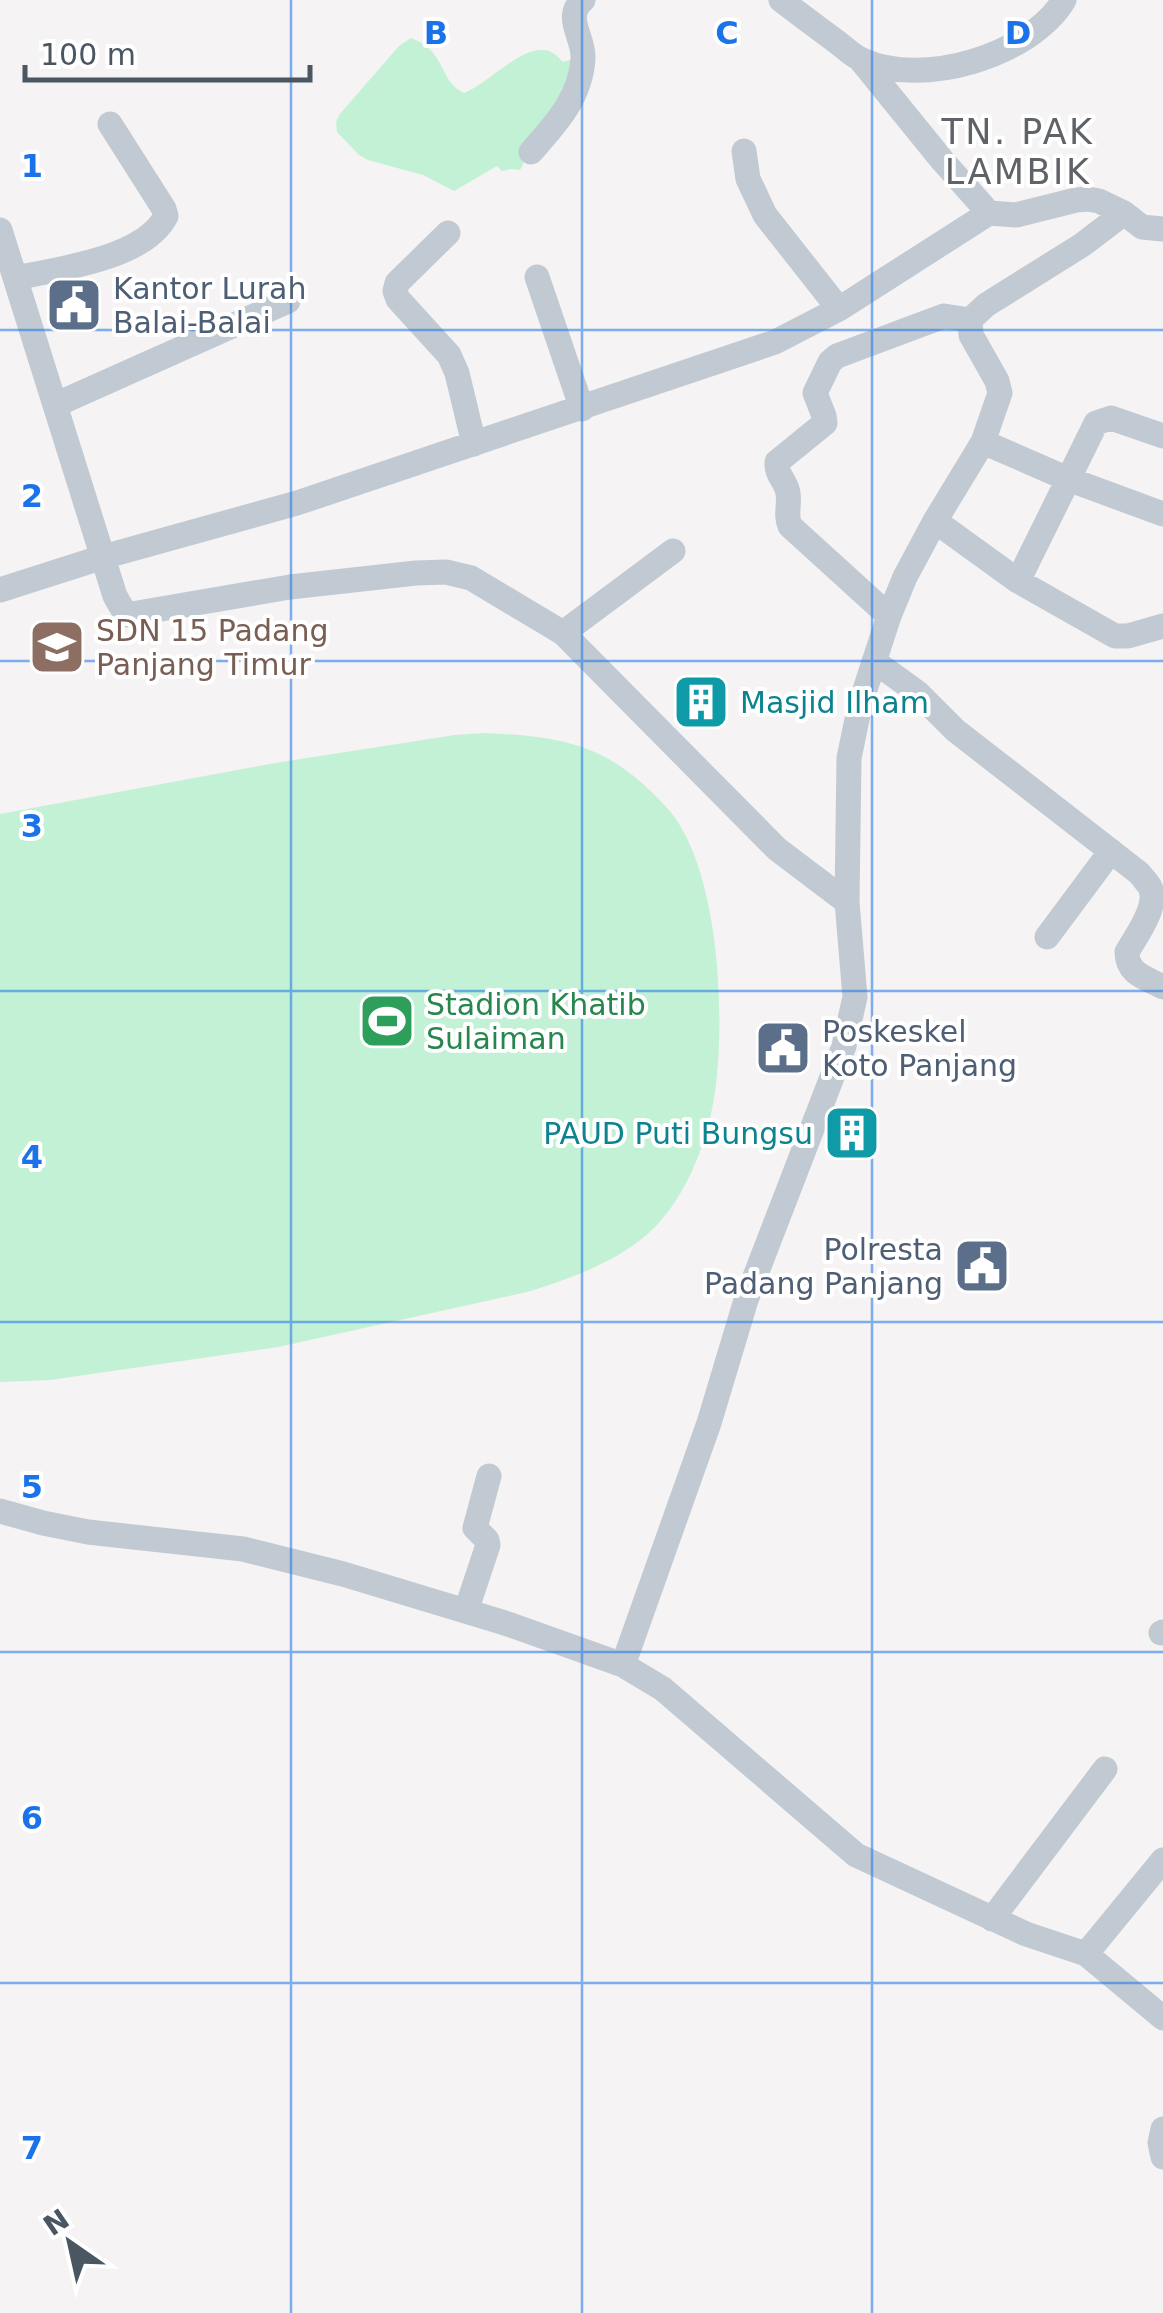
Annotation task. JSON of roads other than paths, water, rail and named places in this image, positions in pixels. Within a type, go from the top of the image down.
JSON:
[{"type":"street","points":[[531,152],[561,118],[576,90],[583,53],[574,11],[582,0]]},
{"type":"street","points":[[781,0],[860,60],[989,213]]},
{"type":"street","points":[[860,60],[896,71],[928,70],[964,62],[998,52],[1034,33],[1064,0]]},
{"type":"street","points":[[15,278],[106,258],[131,246],[163,222],[164,209],[110,124]]},
{"type":"street","points":[[744,152],[748,179],[766,215],[839,309]]},
{"type":"street","points":[[0,590],[297,503],[775,342],[839,309],[989,213],[1016,215],[1088,199],[1124,213],[1142,226],[1163,229]]},
{"type":"street","points":[[970,320],[986,305],[1082,246],[1124,213]]},
{"type":"street","points":[[0,230],[115,596],[126,615],[290,587],[416,572],[446,572],[471,578],[564,633],[776,850],[848,902]]},
{"type":"street","points":[[448,233],[397,283],[395,291],[449,356],[457,373],[474,444]]},
{"type":"street","points":[[537,277],[582,408]]},
{"type":"street","points":[[55,405],[288,301]]},
{"type":"street","points":[[888,616],[790,526],[786,519],[788,492],[777,474],[777,462],[825,423],[814,394],[836,356],[944,316],[970,320]]},
{"type":"street","points":[[623,1664],[709,1422],[746,1300],[844,1046],[855,996],[848,902],[848,758],[888,616],[935,521],[983,442],[1000,394],[1000,387],[971,335],[970,320]]},
{"type":"street","points":[[1018,581],[1096,424],[1112,418],[1163,436]]},
{"type":"street","points":[[983,442],[1163,514]]},
{"type":"street","points":[[935,521],[1018,581],[1115,636],[1163,626]]},
{"type":"street","points":[[564,633],[673,550]]},
{"type":"street","points":[[874,660],[918,694],[955,730],[1139,872],[1152,894],[1150,908],[1128,952],[1129,965],[1163,987]]},
{"type":"street","points":[[1047,937],[1111,851]]},
{"type":"street","points":[[466,1611],[488,1545],[474,1528],[489,1476]]},
{"type":"street","points":[[0,1510],[88,1532],[243,1549],[466,1611],[623,1664],[663,1690],[856,1855],[1026,1934],[1086,1954],[1163,2018]]},
{"type":"street","points":[[992,1919],[1105,1769]]},
{"type":"street","points":[[1086,1954],[1163,1860]]},
{"type":"street","points":[[1163,2128],[1163,2156]]},
{"type":"place","name":"Kantor Lurah Balai-Balai","points":[[74,305]]},
{"type":"place","name":"SDN 15 Padang Panjang Timur","points":[[57,647]]},
{"type":"place","name":"Masjid Ilham","points":[[701,702]]},
{"type":"place","name":"Stadion Khatib Sulaiman","points":[[387,1021]]},
{"type":"place","name":"Poskeskel Koto Panjang","points":[[783,1048]]},
{"type":"place","name":"PAUD Puti Bungsu","points":[[852,1133]]},
{"type":"place","name":"Polresta Padang Panjang","points":[[982,1266]]},
{"type":"district","name":"TN. PAK LAMBIK","points":[[1018,152]]}]
